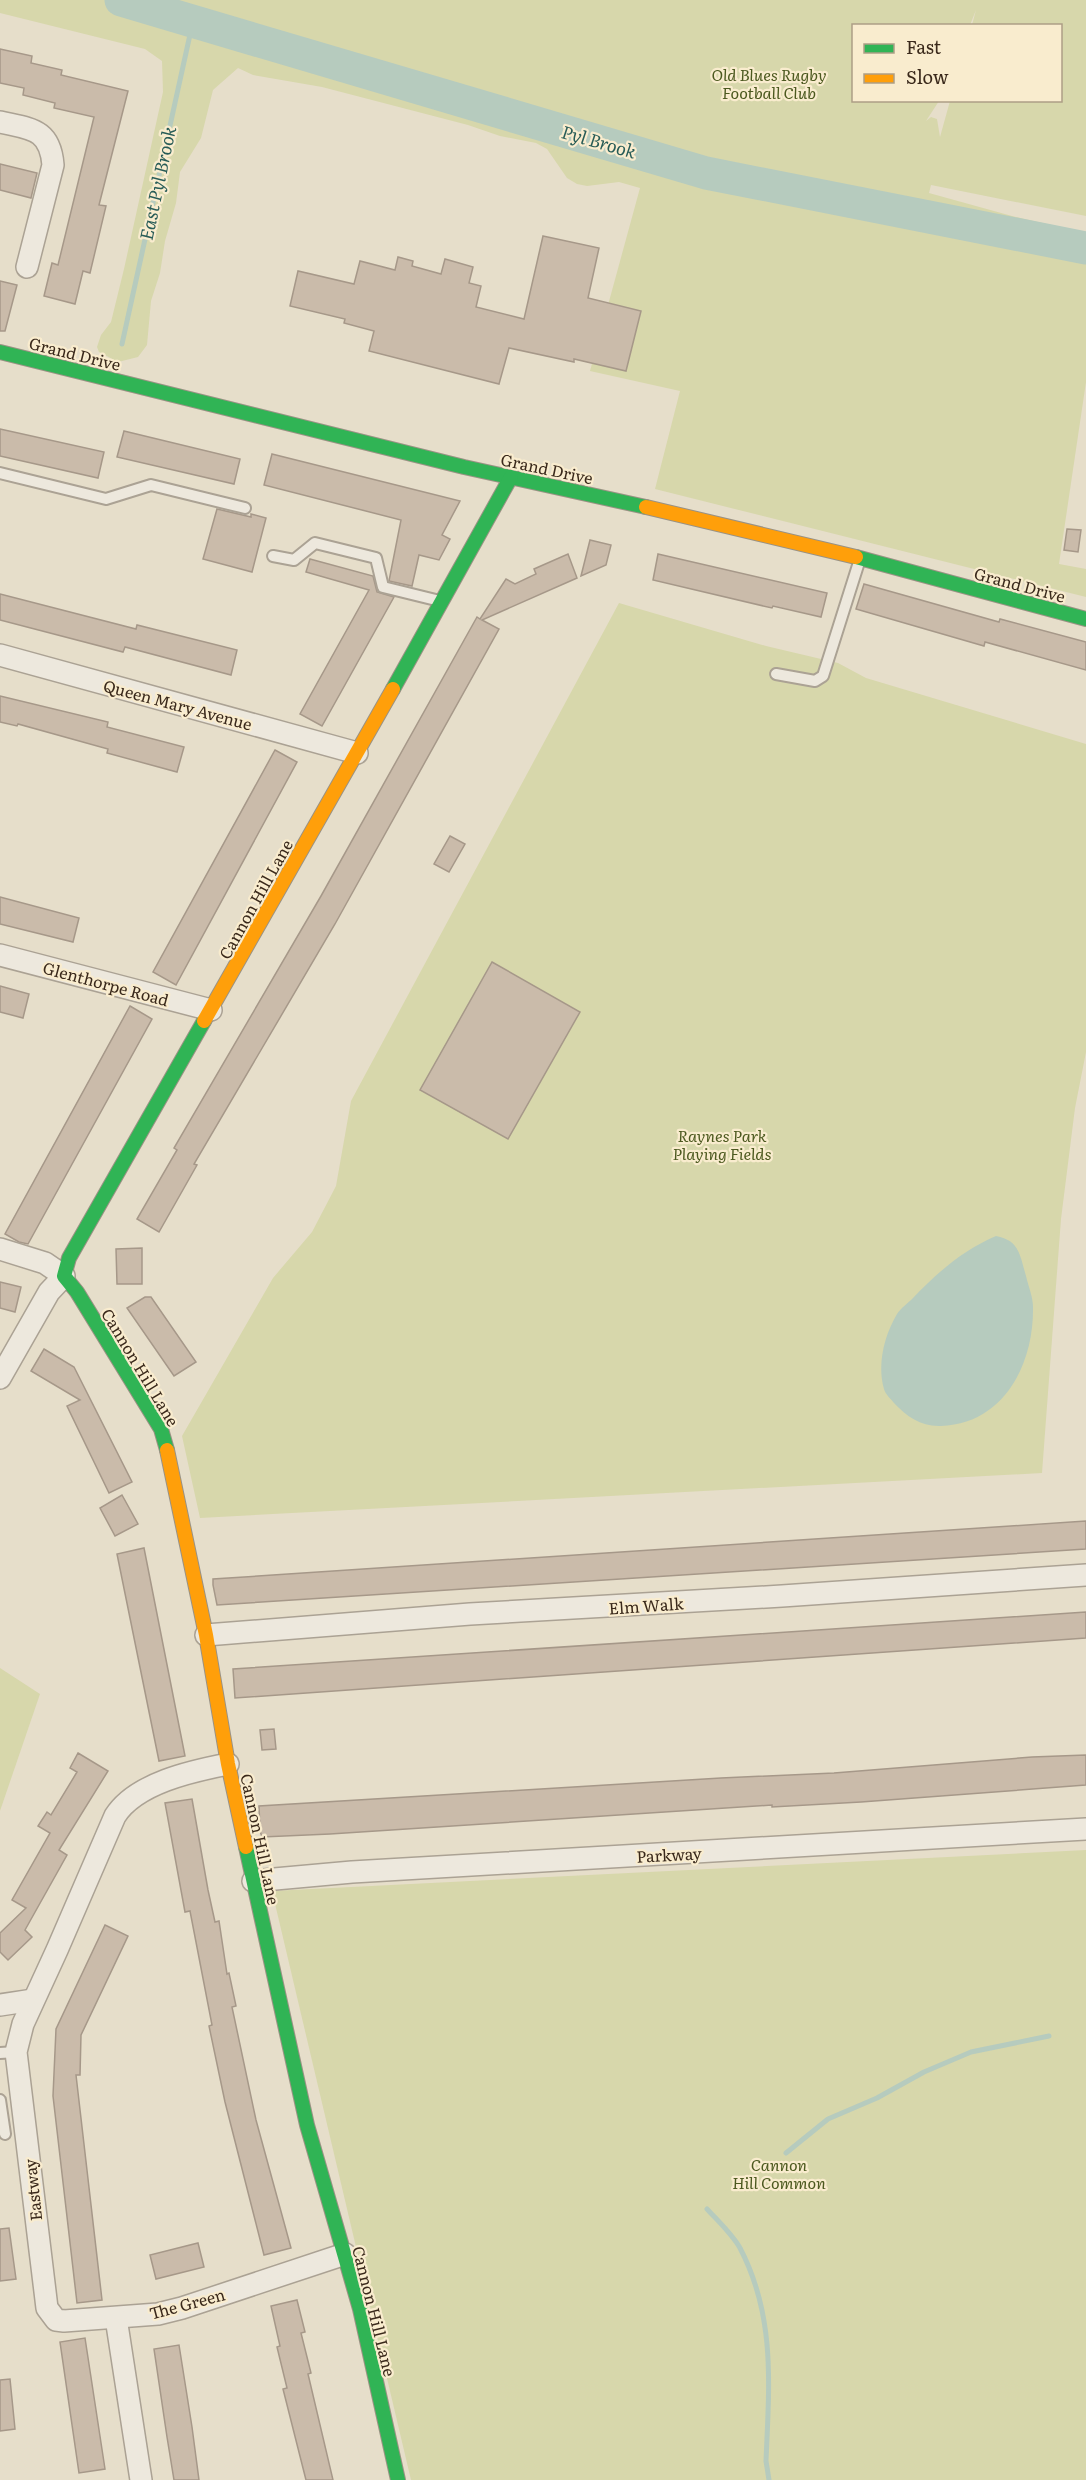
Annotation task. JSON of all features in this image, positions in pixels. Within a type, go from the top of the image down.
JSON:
[{"type":"street","points":[[0,122],[38,131],[52,150],[52,165],[27,267]]},
{"type":"street","name":"Grand Drive","points":[[0,352],[511,477],[861,558],[1086,619]]},
{"type":"street","name":"Cannon Hill Lane","points":[[398,2480],[360,2309],[307,2125],[228,1764],[206,1635],[161,1429],[77,1292],[64,1276],[69,1258],[494,512],[511,477]]},
{"type":"street","name":"Queen Mary Avenue","points":[[0,655],[357,753]]},
{"type":"street","name":"Glenthorpe Road","points":[[0,955],[211,1010]]},
{"type":"street","points":[[0,1250],[45,1263],[64,1276],[50,1292],[0,1378]]},
{"type":"street","name":"Elm Walk","points":[[206,1635],[470,1614],[747,1599],[1086,1575]]},
{"type":"street","name":"Eastway","points":[[116,2318],[56,2320],[46,2308],[8,2053],[122,1804],[145,1790],[181,1776],[228,1764]]},
{"type":"street","name":"Parkway","points":[[253,1881],[352,1872],[1086,1829]]},
{"type":"street","points":[[0,2004],[33,2000]]},
{"type":"street","name":"The Green","points":[[116,2318],[159,2314],[182,2308],[345,2254]]},
{"type":"street","points":[[116,2318],[141,2480]]},
{"type":"lane","points":[[0,473],[106,499],[151,485],[245,508]]},
{"type":"lane","points":[[273,556],[294,560],[315,543],[376,558],[383,588],[443,602]]},
{"type":"lane","points":[[776,674],[815,681],[822,676],[861,558]]},
{"type":"lane","points":[[0,2100],[5,2134]]},
{"type":"green space","name":"Old Blues Rugby Football Club","points":[[0,0],[1086,0],[1086,216],[931,185],[929,193],[1086,233],[1086,382],[1059,564],[1086,569],[1086,597],[655,489],[680,391],[590,371],[640,188],[619,182],[587,186],[577,184],[567,178],[547,149],[536,143],[500,136],[468,125],[322,87],[253,75],[238,68],[213,90],[201,138],[180,172],[176,203],[151,301],[147,345],[138,357],[118,362],[99,352],[97,347],[101,335],[111,322],[163,92],[162,61],[145,49],[0,13]]},
{"type":"green space","name":"Raynes Park Playing Fields","points":[[619,603],[766,646],[838,663],[866,678],[1086,744],[1086,1052],[1075,1108],[1061,1219],[1042,1473],[200,1518],[182,1436],[273,1278],[312,1232],[336,1186],[351,1101]]},
{"type":"green space","points":[[0,1668],[40,1694],[0,1811]]},
{"type":"green space","name":"Cannon Hill Common","points":[[1086,1850],[1086,2480],[411,2480],[272,1891]]},
{"type":"shaded area","points":[[996,1236],[1010,1241],[1017,1250],[1032,1299],[1032,1328],[1021,1369],[1011,1387],[982,1415],[963,1423],[941,1426],[921,1423],[904,1413],[885,1391],[881,1370],[888,1332],[899,1312],[942,1271],[962,1255]]},
{"type":"building","points":[[0,49],[32,56],[31,63],[62,70],[61,75],[128,91],[99,205],[106,206],[90,273],[83,271],[75,304],[44,296],[52,263],[58,265],[94,117],[54,108],[55,103],[23,95],[24,88],[0,83]]},
{"type":"building","points":[[0,164],[37,173],[31,198],[0,190]]},
{"type":"building","points":[[543,236],[599,248],[588,298],[641,311],[626,371],[509,348],[499,384],[369,351],[374,331],[344,323],[345,319],[290,306],[298,271],[354,284],[360,261],[395,270],[398,257],[413,261],[412,266],[441,274],[445,259],[473,267],[469,283],[481,286],[476,307],[524,319]]},
{"type":"building","points":[[0,281],[17,285],[5,331],[0,331]]},
{"type":"building","points":[[0,429],[104,452],[98,478],[0,456]]},
{"type":"building","points":[[124,431],[240,459],[234,484],[117,457]]},
{"type":"building","points":[[272,454],[460,501],[442,535],[450,539],[439,560],[419,555],[412,586],[389,581],[401,520],[264,485]]},
{"type":"building","points":[[217,509],[266,518],[252,572],[203,559]]},
{"type":"building","points":[[1067,529],[1081,530],[1078,552],[1064,550]]},
{"type":"building","points":[[590,540],[611,545],[606,565],[581,576]]},
{"type":"building","points":[[568,554],[577,578],[482,620],[499,629],[335,924],[194,1164],[197,1165],[159,1232],[137,1219],[177,1150],[174,1148],[321,896],[477,617],[480,619],[506,579],[515,584],[536,574],[534,569]]},
{"type":"building","points":[[658,554],[827,593],[821,617],[653,580]]},
{"type":"building","points":[[310,559],[373,576],[377,592],[394,597],[322,726],[300,714],[369,590],[306,572]]},
{"type":"building","points":[[864,584],[999,622],[1000,619],[1086,642],[1086,670],[985,642],[984,646],[856,609]]},
{"type":"building","points":[[0,594],[136,629],[137,625],[237,650],[231,675],[125,647],[123,652],[0,620]]},
{"type":"building","points":[[0,696],[108,722],[107,727],[184,747],[177,772],[107,753],[108,749],[18,724],[17,726],[0,722]]},
{"type":"building","points":[[275,750],[297,762],[176,985],[153,972]]},
{"type":"building","points":[[450,836],[465,844],[449,872],[434,864]]},
{"type":"building","points":[[0,897],[79,918],[73,942],[0,924]]},
{"type":"building","points":[[492,962],[580,1012],[508,1139],[420,1090]]},
{"type":"building","points":[[0,986],[29,994],[23,1018],[0,1012]]},
{"type":"building","points":[[130,1006],[152,1019],[28,1244],[19,1242],[5,1234]]},
{"type":"building","points":[[142,1248],[142,1284],[117,1284],[116,1249]]},
{"type":"building","points":[[0,1282],[21,1287],[15,1312],[0,1308]]},
{"type":"building","points":[[145,1297],[151,1297],[196,1362],[174,1376],[127,1308]]},
{"type":"building","points":[[44,1349],[74,1367],[132,1482],[109,1493],[67,1406],[80,1400],[31,1371]]},
{"type":"building","points":[[122,1495],[138,1524],[115,1536],[100,1508]]},
{"type":"building","points":[[1086,1521],[1086,1549],[217,1605],[213,1585],[213,1579]]},
{"type":"building","points":[[144,1548],[185,1756],[159,1761],[117,1554]]},
{"type":"building","points":[[1086,1612],[1086,1638],[235,1698],[233,1669]]},
{"type":"building","points":[[274,1729],[276,1749],[262,1750],[260,1730]]},
{"type":"building","points":[[78,1753],[108,1771],[59,1850],[67,1855],[25,1930],[32,1937],[8,1960],[0,1952],[0,1933],[26,1908],[12,1900],[50,1833],[38,1826],[47,1812],[51,1815],[77,1772],[70,1768]]},
{"type":"building","points":[[1086,1755],[1086,1785],[861,1802],[772,1807],[772,1805],[330,1834],[262,1837],[260,1831],[259,1806],[834,1773],[1032,1757]]},
{"type":"building","points":[[192,1799],[208,1890],[215,1922],[219,1921],[227,1974],[229,1973],[236,2006],[232,2007],[256,2120],[291,2248],[264,2255],[225,2102],[209,2026],[212,2025],[190,1911],[185,1912],[165,1803]]},
{"type":"building","points":[[105,1925],[128,1936],[81,2035],[80,2075],[76,2075],[102,2300],[77,2303],[53,2096],[56,2029]]},
{"type":"building","points":[[9,2228],[16,2279],[0,2281],[0,2229]]},
{"type":"building","points":[[198,2243],[204,2267],[156,2279],[150,2255]]},
{"type":"building","points":[[297,2300],[305,2332],[301,2333],[311,2373],[308,2374],[333,2480],[306,2480],[283,2389],[287,2388],[277,2347],[280,2346],[271,2306]]},
{"type":"building","points":[[85,2338],[105,2469],[79,2473],[60,2342]]},
{"type":"building","points":[[179,2345],[199,2480],[174,2480],[167,2437],[154,2349]]},
{"type":"building","points":[[10,2379],[15,2429],[0,2431],[0,2380]]},
{"type":"waterway","name":"Pyl Brook","points":[[121,0],[706,173],[1086,248]]},
{"type":"waterway","name":"East Pyl Brook","points":[[122,344],[193,21]]},
{"type":"waterway","points":[[786,2153],[828,2119],[877,2098],[924,2072],[971,2052],[1049,2036]]},
{"type":"waterway","points":[[707,2209],[740,2248],[752,2274],[760,2300],[768,2352],[766,2461],[769,2480]]},
{"type":"traffic: fast","points":[[0,352],[464,467],[646,507]]},
{"type":"traffic: fast","points":[[393,689],[511,477]]},
{"type":"traffic: fast","points":[[856,557],[1086,619]]},
{"type":"traffic: fast","points":[[167,1450],[161,1429],[77,1292],[64,1276],[69,1258],[204,1021]]},
{"type":"traffic: fast","points":[[246,1847],[307,2125],[360,2309],[398,2480]]},
{"type":"traffic: slow","points":[[646,507],[856,557]]},
{"type":"traffic: slow","points":[[204,1021],[393,689]]},
{"type":"traffic: slow","points":[[167,1450],[206,1635],[228,1764],[246,1847]]}]
